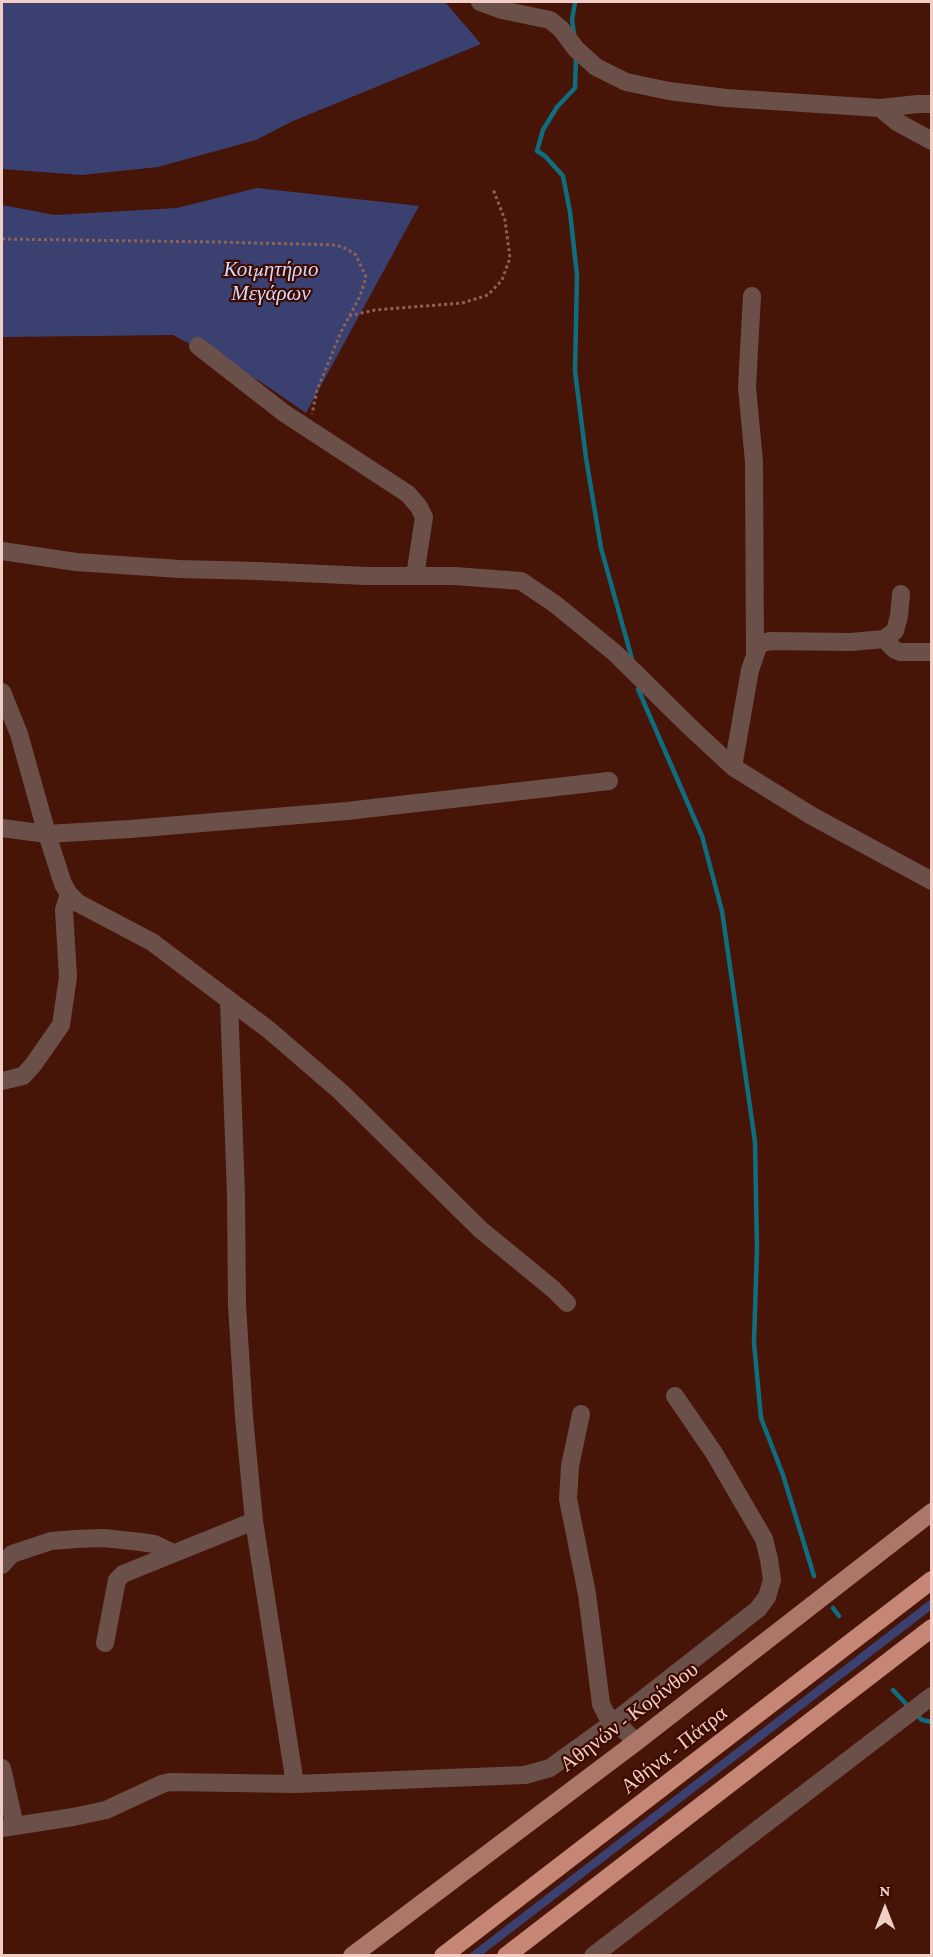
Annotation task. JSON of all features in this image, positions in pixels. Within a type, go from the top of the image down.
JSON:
[{"type":"highway","name":"Αθήνα - Πάτρα","points":[[443,1956],[932,1580]]},
{"type":"highway","points":[[506,1956],[932,1628]]},
{"type":"main road","name":"Αθηνών - Κορίνθου","points":[[352,1956],[636,1742],[932,1512]]},
{"type":"street","points":[[480,2],[502,10],[550,20],[596,67],[627,82],[669,91],[715,97],[880,108],[932,104]]},
{"type":"street","points":[[880,108],[897,122],[932,141]]},
{"type":"street","points":[[752,296],[747,387],[754,462],[755,654]]},
{"type":"street","points":[[198,346],[284,413],[408,494],[424,517],[415,576]]},
{"type":"street","points":[[2,551],[99,564],[180,569],[366,576],[455,576],[521,581],[555,604],[615,653],[734,767],[812,816],[931,880]]},
{"type":"street","points":[[734,767],[750,670],[759,644],[770,641],[850,642],[884,639],[895,631],[901,594]]},
{"type":"street","points":[[884,639],[900,652],[932,652]]},
{"type":"street","points":[[2,692],[19,734],[47,834],[63,884],[69,894],[78,903],[153,942],[268,1030],[341,1092],[482,1230],[567,1303]]},
{"type":"street","points":[[2,828],[47,834],[347,811],[609,781]]},
{"type":"street","points":[[2,1081],[23,1076],[61,1025],[68,977],[64,910],[69,894]]},
{"type":"street","points":[[229,1000],[236,1196],[237,1305],[244,1417],[254,1521],[295,1784]]},
{"type":"street","points":[[2,1768],[8,1827],[106,1810],[170,1782],[295,1784],[525,1775],[550,1768],[615,1721],[758,1609],[767,1597],[772,1580],[770,1559],[764,1539],[714,1453],[675,1396]]},
{"type":"street","points":[[581,1414],[570,1466],[568,1499],[587,1594],[601,1704],[606,1714],[636,1742]]},
{"type":"street","points":[[105,1643],[117,1580],[123,1574],[254,1521]]},
{"type":"street","points":[[2,1565],[12,1554],[51,1541],[76,1539],[104,1538],[141,1542],[154,1544],[173,1553]]},
{"type":"street","points":[[593,1956],[928,1699]]},
{"type":"path","points":[[349,316],[375,310],[462,303],[488,295],[502,280],[510,258],[505,220],[493,189]]},
{"type":"path","points":[[2,239],[336,245],[347,249],[356,255],[366,277],[360,296],[340,332],[317,390],[308,428]]},
{"type":"green space","points":[[2,2],[445,2],[481,44],[293,121],[256,140],[158,167],[82,175],[2,169]]},
{"type":"green space","name":"Κοιμητήριο Μεγάρων","points":[[257,188],[419,206],[306,413],[261,382],[173,335],[2,337],[2,205],[55,215],[177,208]]},
{"type":"green space","points":[[931,1599],[931,1610],[482,1955],[468,1955]]},
{"type":"waterway","points":[[574,34],[572,20],[575,2]]},
{"type":"waterway","points":[[576,58],[575,88],[557,107],[543,130],[537,151],[545,156],[563,176],[570,212],[577,275],[575,371],[586,458],[601,548],[632,659]]},
{"type":"waterway","points":[[638,689],[702,836],[722,911],[755,1142],[757,1248],[754,1343],[761,1418],[783,1475],[814,1576]]},
{"type":"waterway","points":[[833,1608],[839,1616]]},
{"type":"waterway","points":[[893,1690],[910,1708]]},
{"type":"waterway","points":[[916,1714],[922,1720],[932,1722]]}]
